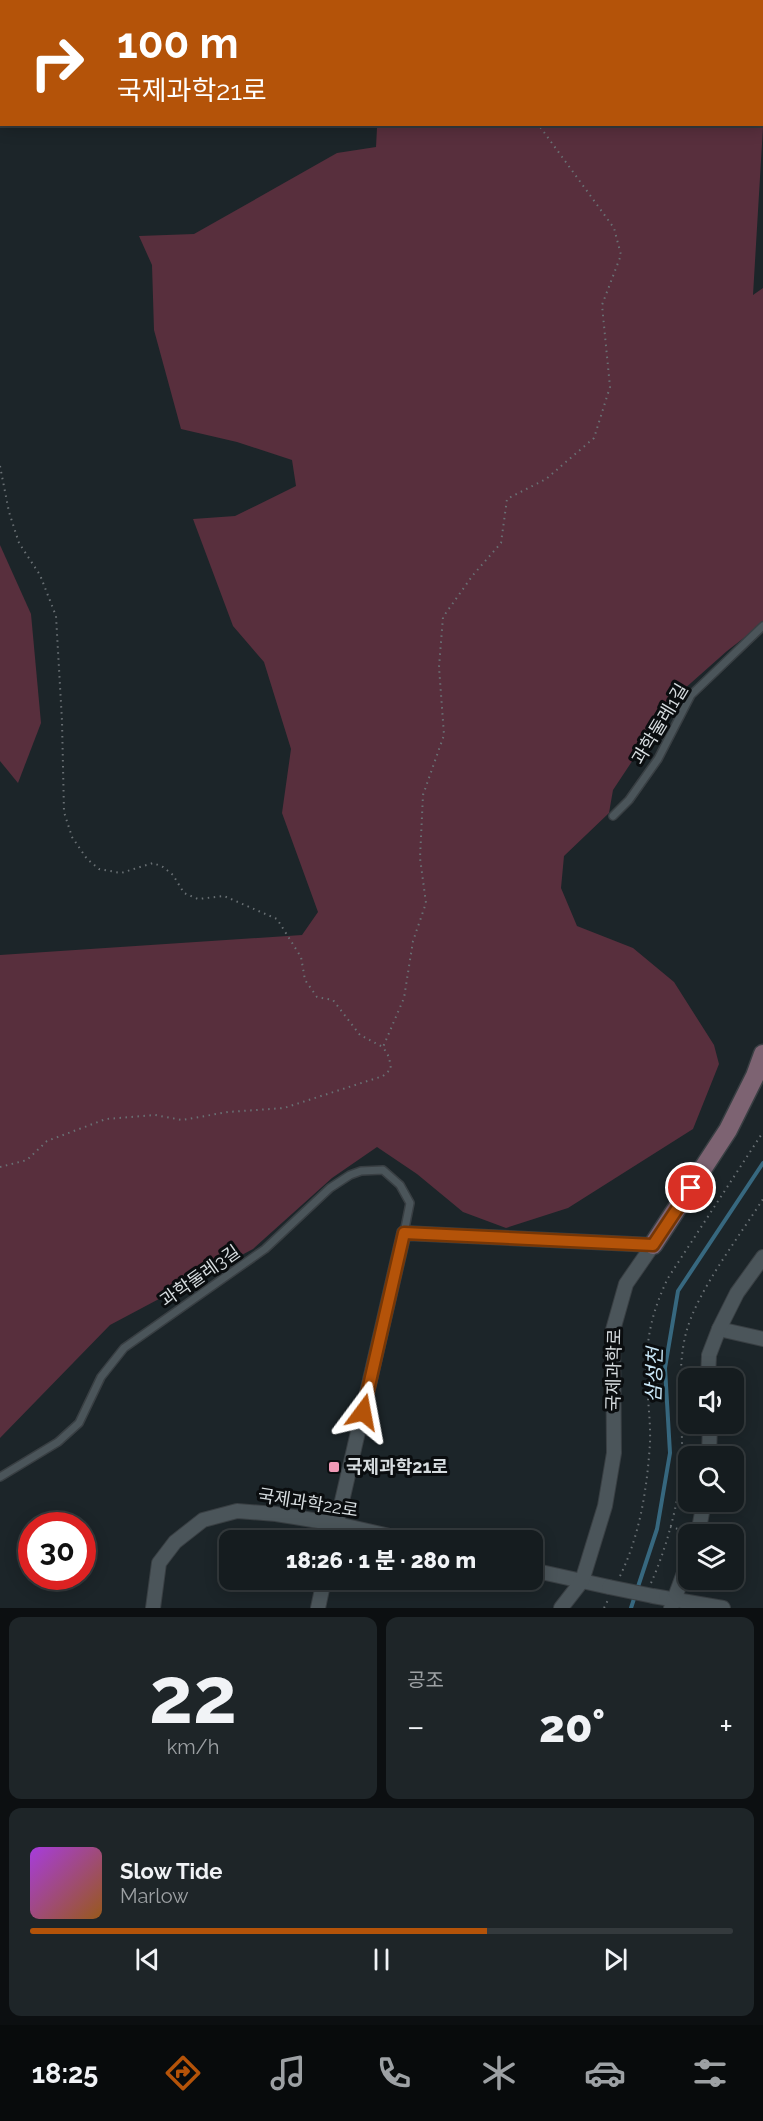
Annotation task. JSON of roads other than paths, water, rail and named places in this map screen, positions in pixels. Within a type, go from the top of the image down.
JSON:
[{"type":"street","name":"국제과학로","points":[[561,1608],[582,1581],[605,1506],[614,1453],[613,1330],[626,1284],[728,1130],[763,1054]]},
{"type":"street","points":[[336,1530],[404,1233],[653,1245]]},
{"type":"street","points":[[708,1368],[709,1355],[719,1329],[737,1293],[763,1257]]},
{"type":"street","points":[[719,1329],[763,1339]]},
{"type":"street","name":"국제과학22로","points":[[153,1608],[159,1563],[175,1542],[203,1520],[237,1511],[276,1514],[363,1530]]},
{"type":"street","points":[[543,1572],[612,1589],[651,1593],[674,1603],[723,1608]]},
{"type":"street","points":[[318,1608],[322,1590]]},
{"type":"lane","name":"과학둘레1길","points":[[613,816],[628,800],[658,759],[691,695],[763,626]]},
{"type":"lane","name":"과학둘레3길","points":[[0,1477],[58,1442],[79,1423],[100,1377],[124,1348],[265,1249],[330,1188],[350,1174],[383,1170],[400,1185],[410,1203],[404,1233]]},
{"type":"waterway","name":"삼성천","points":[[631,1608],[657,1529],[670,1453],[665,1368],[678,1291],[763,1163]]},
{"type":"place","name":"국제과학21로","points":[[334,1467]]}]
